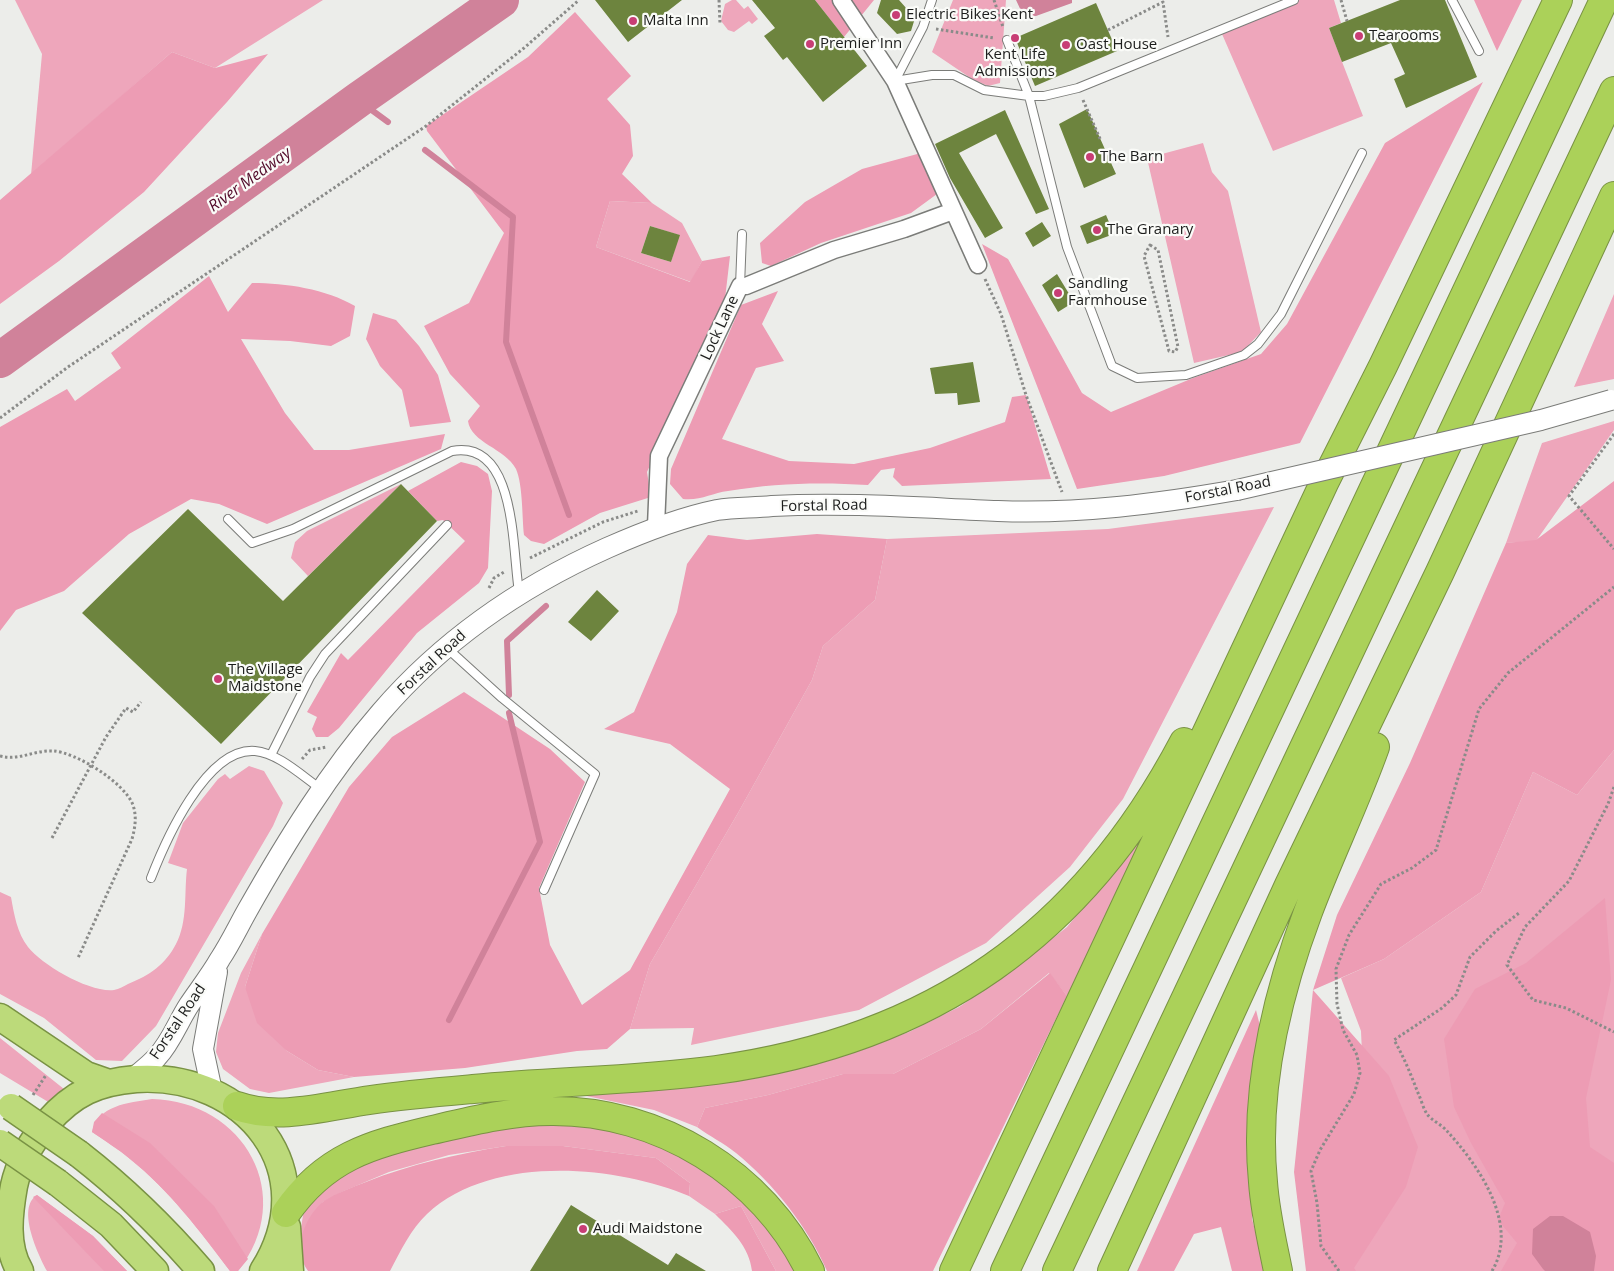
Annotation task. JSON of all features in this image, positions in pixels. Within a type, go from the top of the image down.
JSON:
[{"type":"highway","points":[[954,1271],[1324,484],[1396,339],[1558,0]]},
{"type":"highway","points":[[1005,1271],[1604,0]]},
{"type":"highway","points":[[1057,1271],[1614,91]]},
{"type":"highway","points":[[1112,1271],[1289,885],[1440,572],[1614,196]]},
{"type":"highway","points":[[0,1017],[86,1075],[118,1081],[180,1081],[212,1091],[237,1106],[255,1112],[281,1112],[386,1098],[492,1087],[718,1070],[820,1049],[898,1022],[963,987],[998,964],[1049,922],[1087,883],[1121,843],[1173,763],[1239,636],[1324,484]]},
{"type":"highway","points":[[1278,1271],[1262,1181],[1264,1106],[1272,1037],[1294,955],[1308,913],[1371,760],[1440,572]]},
{"type":"highway","points":[[13,1257],[9,1223],[17,1173],[33,1141],[56,1113],[67,1103],[118,1081]]},
{"type":"highway","points":[[5,1104],[79,1154],[125,1191],[154,1218],[200,1270]]},
{"type":"highway","points":[[237,1106],[262,1133],[274,1152],[285,1188],[290,1271]]},
{"type":"highway","points":[[263,1271],[278,1241],[286,1214],[300,1194],[323,1172],[359,1152],[383,1142],[470,1121],[550,1111],[580,1112],[607,1116],[648,1128],[675,1140],[727,1169],[747,1186],[783,1224],[810,1271]]},
{"type":"highway","points":[[0,1142],[58,1183],[111,1225],[155,1271]]},
{"type":"street","points":[[841,0],[895,81],[978,265]]},
{"type":"street","name":"Lock Lane","points":[[656,526],[655,506],[659,456],[740,286],[746,286],[834,250],[904,229],[953,211]]},
{"type":"street","name":"Forstal Road","points":[[118,1081],[158,1056],[220,960],[270,871],[322,790],[381,712],[446,646],[519,594],[573,563],[656,526],[719,510],[795,505],[1070,511],[1110,509],[1237,490],[1541,420],[1612,400]]},
{"type":"street","name":"Forstal Road","points":[[212,1091],[203,1049],[220,960]]},
{"type":"lane","points":[[895,81],[923,28],[932,0]]},
{"type":"lane","points":[[895,81],[932,75],[954,74],[984,90],[1044,96],[1078,88],[1294,0]]},
{"type":"lane","points":[[1452,0],[1479,51]]},
{"type":"lane","points":[[1007,40],[1029,96],[1066,247],[1112,366],[1137,378],[1186,375],[1244,355],[1258,344],[1281,314],[1362,153]]},
{"type":"lane","points":[[740,286],[742,234]]},
{"type":"lane","points":[[228,519],[252,544],[293,529],[452,451],[471,450],[480,453],[487,459],[496,470],[504,490],[511,524],[514,566],[519,594]]},
{"type":"lane","points":[[271,755],[310,677],[325,654],[447,525]]},
{"type":"lane","points":[[446,646],[502,698],[595,774],[544,890]]},
{"type":"lane","points":[[151,878],[171,830],[182,810],[212,772],[229,759],[254,750],[271,755],[322,790]]},
{"type":"path","points":[[0,418],[68,367],[426,126],[524,48],[579,0]]},
{"type":"path","points":[[719,0],[720,24]]},
{"type":"path","points":[[943,30],[1007,40],[994,0]]},
{"type":"path","points":[[1341,0],[1346,21]]},
{"type":"path","points":[[1108,30],[1163,2],[1170,50]]},
{"type":"path","points":[[1078,88],[1101,141]]},
{"type":"path","points":[[1150,245],[1158,250],[1178,347],[1175,352],[1169,351],[1144,256],[1150,245]]},
{"type":"path","points":[[978,265],[1001,314],[1026,395],[1070,511]]},
{"type":"path","points":[[1614,434],[1569,496],[1614,549]]},
{"type":"path","points":[[514,566],[604,522],[655,506]]},
{"type":"path","points":[[1339,1271],[1321,1246],[1317,1203],[1311,1171],[1320,1150],[1354,1094],[1360,1073],[1357,1055],[1343,1030],[1337,1004],[1336,968],[1363,910],[1381,884],[1412,868],[1436,850],[1479,709],[1508,672],[1614,587]]},
{"type":"path","points":[[52,838],[90,766],[126,708],[134,712],[141,702]]},
{"type":"path","points":[[0,756],[20,758],[31,754],[54,751],[71,756],[112,779],[128,796],[135,814],[136,826],[120,868],[78,958]]},
{"type":"path","points":[[1614,787],[1608,804],[1569,881],[1525,927],[1507,965],[1533,1000],[1566,1008],[1614,1032]]},
{"type":"path","points":[[1492,1271],[1501,1246],[1498,1220],[1490,1188],[1470,1156],[1442,1124],[1427,1115],[1402,1053],[1394,1040],[1442,1008],[1456,995],[1470,957],[1496,931],[1520,913]]},
{"type":"shaded area","points":[[15,0],[323,0],[215,68],[172,52],[31,175],[42,54]]},
{"type":"shaded area","points":[[736,0],[744,9],[748,6],[758,19],[752,24],[749,21],[734,32],[728,30],[721,21],[725,4]]},
{"type":"shaded area","points":[[815,0],[874,0],[844,37]]},
{"type":"shaded area","points":[[953,0],[1006,0],[1000,83],[988,86],[972,79],[932,52]]},
{"type":"shaded area","points":[[1016,0],[1072,0],[1072,3],[1036,16],[1023,15]]},
{"type":"shaded area","points":[[1299,0],[1334,0],[1341,23],[1329,28],[1363,116],[1273,151],[1222,34]]},
{"type":"shaded area","points":[[1474,0],[1522,0],[1497,51]]},
{"type":"shaded area","points":[[575,12],[631,76],[607,99],[630,125],[633,156],[622,174],[652,203],[610,201],[596,247],[690,282],[702,261],[730,256],[725,299],[647,472],[651,497],[600,513],[544,544],[531,541],[524,535],[521,492],[516,469],[511,462],[475,435],[470,429],[468,421],[480,406],[450,374],[424,326],[469,303],[504,233],[427,131],[426,126],[528,57]]},
{"type":"shaded area","points":[[172,52],[215,68],[268,54],[227,102],[144,192],[59,261],[0,304],[0,200]]},
{"type":"shaded area","points":[[1483,82],[1300,443],[1164,476],[1077,489],[982,244],[1008,259],[1082,393],[1111,412],[1193,378],[1261,354],[1287,324],[1385,143]]},
{"type":"shaded area","points":[[1203,143],[1212,172],[1228,191],[1261,332],[1242,352],[1194,363],[1147,158]]},
{"type":"shaded area","points":[[921,153],[937,194],[911,213],[821,243],[771,266],[762,263],[760,243],[805,202],[862,169]]},
{"type":"shaded area","points":[[610,201],[652,203],[682,223],[702,261],[691,282],[596,247]],"holes":[[[650,226],[679,235],[671,262],[641,253]]]},
{"type":"shaded area","points":[[209,276],[228,312],[252,283],[278,284],[319,291],[355,306],[350,336],[331,346],[290,341],[241,339],[285,413],[314,450],[349,450],[445,434],[441,449],[267,524],[219,504],[191,499],[129,534],[64,591],[16,610],[0,631],[0,427],[67,389],[75,401],[121,368],[111,353]]},
{"type":"shaded area","points":[[778,291],[762,324],[784,361],[756,368],[722,439],[789,461],[854,464],[930,448],[1005,422],[1012,397],[1026,395],[1051,479],[902,486],[893,477],[895,468],[881,470],[868,485],[815,483],[781,485],[746,488],[695,499],[683,499],[670,484],[671,469],[741,305]]},
{"type":"shaded area","points":[[1614,294],[1614,379],[1574,387]]},
{"type":"shaded area","points":[[373,313],[396,320],[419,346],[438,375],[451,422],[410,427],[402,390],[380,366],[366,339]]},
{"type":"shaded area","points":[[1614,421],[1614,430],[1536,541],[1506,543],[1542,443]]},
{"type":"shaded area","points":[[461,462],[477,466],[488,474],[492,491],[488,568],[479,583],[417,633],[339,728],[328,737],[316,737],[312,729],[317,717],[307,712],[341,653],[348,660],[465,541],[443,520],[437,521],[408,491]]},
{"type":"shaded area","points":[[1614,481],[1614,750],[1577,795],[1533,772],[1481,892],[1384,959],[1313,990],[1337,915],[1410,763],[1506,543],[1536,540]]},
{"type":"shaded area","points":[[401,484],[308,576],[291,558],[295,542],[307,531]]},
{"type":"shaded area","points":[[1274,507],[1123,799],[1070,867],[986,943],[859,1010],[691,1045],[694,1028],[630,1029],[650,964],[738,813],[812,680],[823,646],[875,600],[887,539],[1108,529]]},
{"type":"shaded area","points":[[817,534],[887,539],[875,600],[823,646],[812,680],[738,813],[650,964],[630,1029],[607,1049],[577,1051],[465,1068],[354,1077],[318,1070],[287,1051],[257,1023],[245,987],[262,934],[349,787],[392,737],[464,692],[550,749],[585,782],[539,888],[550,945],[582,1005],[630,970],[730,789],[670,744],[604,729],[634,712],[677,612],[687,564],[708,535],[747,540]]},
{"type":"shaded area","points":[[1614,750],[1614,1271],[1339,1271],[1363,1076],[1361,1031],[1341,978],[1384,959],[1481,892],[1533,772],[1577,795]]},
{"type":"shaded area","points":[[249,766],[264,771],[283,803],[273,826],[156,1026],[122,1061],[96,1060],[44,1018],[0,994],[0,892],[11,897],[19,930],[28,947],[44,962],[80,982],[104,990],[114,990],[143,977],[162,964],[176,944],[184,916],[187,869],[168,863],[183,823],[218,779],[225,774],[230,779]]},
{"type":"shaded area","points":[[1148,829],[1067,996],[1049,973],[981,1029],[893,1074],[843,1074],[768,1095],[705,1108],[697,1127],[654,1110],[567,1092],[783,1070],[856,1051],[909,1032],[959,1007],[1001,979],[1067,927]]},
{"type":"shaded area","points":[[1605,898],[1611,980],[1586,1098],[1590,1147],[1614,1163],[1614,1271],[1501,1271],[1517,1243],[1498,1220],[1505,1203],[1471,1143],[1454,1107],[1444,1039],[1475,989],[1526,963]]},
{"type":"shaded area","points":[[262,934],[245,987],[287,1051],[318,1070],[354,1077],[269,1093],[250,1089],[223,1069],[216,1052],[218,1033],[241,973]]},
{"type":"shaded area","points":[[1050,973],[1067,996],[933,1271],[827,1271],[800,1222],[776,1192],[736,1153],[697,1127],[705,1108],[768,1095],[843,1074],[893,1074],[981,1029]]},
{"type":"shaded area","points":[[1313,990],[1389,1076],[1418,1147],[1406,1187],[1354,1268],[1356,1271],[1306,1271],[1294,1172]]},
{"type":"shaded area","points":[[1256,1010],[1260,1026],[1252,1219],[1266,1271],[1232,1271],[1221,1227],[1194,1234],[1174,1271],[1137,1271]]},
{"type":"shaded area","points":[[0,1038],[64,1089],[50,1103],[0,1073]]},
{"type":"shaded area","points":[[152,1099],[185,1104],[213,1116],[235,1135],[252,1158],[261,1184],[263,1213],[255,1242],[238,1271],[230,1271],[195,1226],[158,1184],[126,1155],[92,1132],[95,1123],[107,1111],[124,1104]]},
{"type":"shaded area","points":[[102,1113],[150,1143],[214,1206],[248,1259],[238,1271],[230,1271],[195,1226],[158,1184],[125,1155],[92,1132],[94,1122]]},
{"type":"shaded area","points":[[577,1123],[661,1142],[748,1201],[799,1271],[776,1271],[741,1206],[715,1214],[689,1196],[690,1183],[656,1158],[563,1146],[506,1146],[449,1155],[389,1172],[323,1202],[299,1242],[303,1215],[314,1196],[333,1178],[372,1156],[507,1126]]},
{"type":"shaded area","points":[[506,1146],[563,1146],[656,1158],[690,1183],[689,1196],[659,1185],[626,1177],[590,1172],[554,1171],[519,1174],[485,1182],[454,1195],[427,1214],[411,1234],[390,1271],[308,1271],[305,1267],[301,1252],[301,1237],[311,1215],[324,1201],[350,1188],[400,1170],[452,1156]]},
{"type":"shaded area","points":[[37,1195],[93,1236],[127,1271],[47,1271],[34,1243],[29,1220],[28,1210],[31,1201]]},
{"type":"shaded area","points":[[37,1195],[93,1236],[127,1271],[104,1271],[33,1197]]},
{"type":"shaded area","points":[[741,1206],[776,1271],[752,1271],[743,1246],[715,1214]]},
{"type":"shaded area","points":[[1550,1216],[1563,1216],[1590,1232],[1596,1256],[1594,1271],[1545,1271],[1543,1269],[1532,1254],[1533,1229]]},
{"type":"building","name":"Malta Inn","points":[[595,0],[682,0],[628,42]]},
{"type":"building","name":"Premier Inn","points":[[752,0],[815,0],[867,66],[823,102],[787,57],[783,60],[764,36],[775,28]]},
{"type":"building","name":"Electric Bikes Kent","points":[[881,0],[899,0],[915,18],[911,31],[897,34],[877,13]]},
{"type":"building","points":[[1400,0],[1445,0],[1477,77],[1406,108],[1394,79],[1405,74],[1391,43],[1342,62],[1329,28]]},
{"type":"building","name":"Oast House","points":[[1096,3],[1117,51],[1035,86],[1015,38]]},
{"type":"building","name":"The Barn","points":[[1087,109],[1116,174],[1084,188],[1059,124]]},
{"type":"building","points":[[1005,110],[1049,209],[1036,214],[996,134],[959,153],[1003,228],[985,238],[950,178],[935,144]]},
{"type":"building","name":"The Granary","points":[[1106,215],[1114,234],[1087,244],[1080,226]]},
{"type":"building","points":[[1042,222],[1051,236],[1033,247],[1025,233]]},
{"type":"building","points":[[650,226],[680,235],[671,262],[641,253]]},
{"type":"building","name":"Sandling Farmhouse","points":[[1057,274],[1074,302],[1058,312],[1042,285]]},
{"type":"building","points":[[973,362],[980,402],[958,405],[957,393],[935,394],[930,368]]},
{"type":"building","name":"The Village Maidstone","points":[[401,484],[437,521],[221,744],[82,613],[188,509],[283,601]]},
{"type":"building","points":[[597,590],[619,611],[591,641],[568,622]]},
{"type":"building","name":"Audi Maidstone","points":[[571,1205],[668,1265],[676,1253],[706,1271],[530,1271]]},
{"type":"waterway","name":"River Medway","points":[[0,360],[358,100],[501,0]]},
{"type":"waterway","points":[[358,100],[388,122]]},
{"type":"waterway","points":[[425,150],[513,217],[506,342],[569,515]]},
{"type":"waterway","points":[[509,695],[507,641],[546,606]]},
{"type":"waterway","points":[[449,1020],[540,842],[509,713]]},
{"type":"place","name":"Electric Bikes Kent","points":[[896,15]]},
{"type":"place","name":"Malta Inn","points":[[633,21]]},
{"type":"place","name":"Tearooms","points":[[1359,36]]},
{"type":"place","name":"Kent Life Admissions","points":[[1015,38]]},
{"type":"place","name":"Premier Inn","points":[[810,44]]},
{"type":"place","name":"Oast House","points":[[1066,45]]},
{"type":"place","name":"The Barn","points":[[1090,157]]},
{"type":"place","name":"The Granary","points":[[1097,230]]},
{"type":"place","name":"Sandling Farmhouse","points":[[1058,293]]},
{"type":"place","name":"The Village Maidstone","points":[[218,679]]},
{"type":"place","name":"Audi Maidstone","points":[[583,1229]]}]
